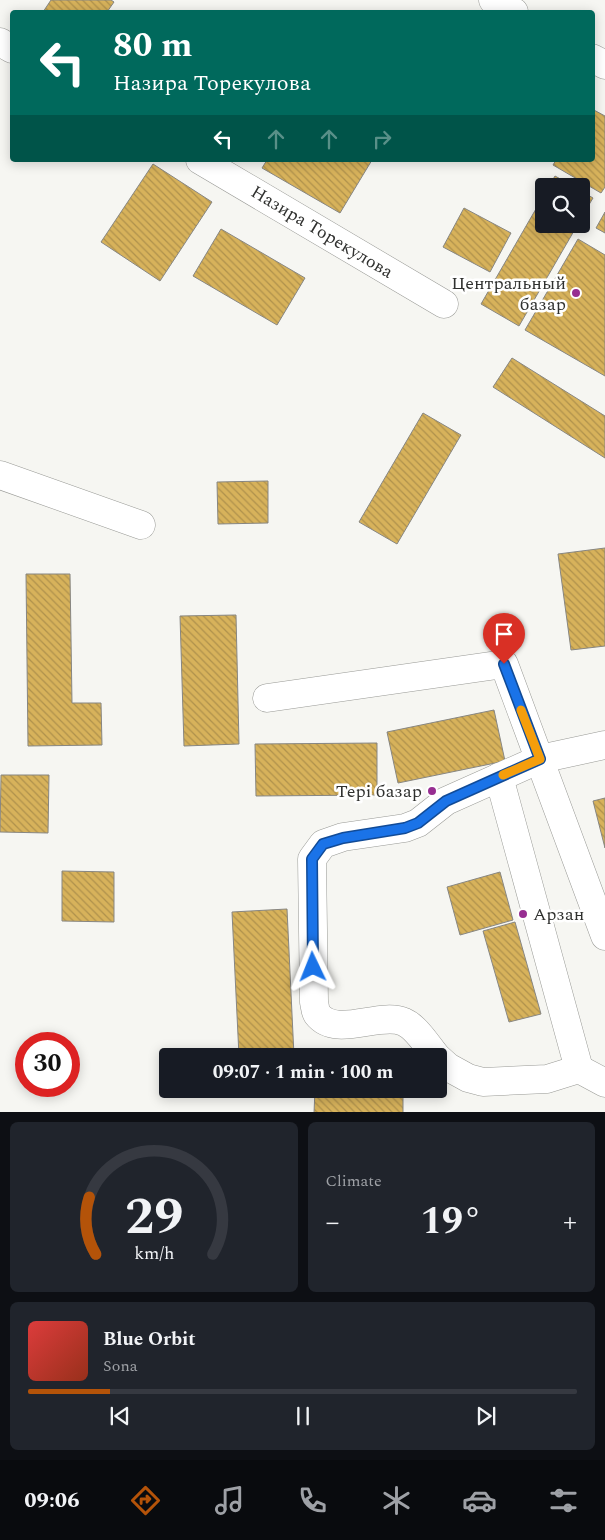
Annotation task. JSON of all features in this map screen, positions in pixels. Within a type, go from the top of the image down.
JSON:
[{"type":"street","points":[[493,0],[510,10]]},
{"type":"street","name":"Назира Торекулова","points":[[203,162],[444,304]]},
{"type":"street","points":[[0,475],[141,525]]},
{"type":"street","points":[[267,698],[504,664],[605,936]]},
{"type":"street","points":[[429,1048],[411,1026],[402,1021],[391,1020],[338,1024],[327,1021],[317,1013],[314,1002],[312,859],[323,844],[343,838],[405,828],[418,823],[446,801],[540,759],[605,746]]},
{"type":"street","points":[[499,777],[579,1069]]},
{"type":"street","points":[[447,1066],[468,1078],[483,1082],[547,1079],[579,1069],[605,1083]]},
{"type":"building","points":[[51,0],[111,0],[114,2],[108,10],[44,10]]},
{"type":"building","points":[[595,111],[605,116],[605,187],[601,193],[590,187],[590,178],[575,178],[553,165],[555,162],[595,162]]},
{"type":"building","points":[[266,162],[371,162],[340,213],[262,168]]},
{"type":"building","points":[[153,164],[212,202],[160,281],[101,242]]},
{"type":"building","points":[[464,208],[511,233],[490,272],[443,247]]},
{"type":"building","points":[[535,211],[535,233],[573,233],[519,326],[481,304]]},
{"type":"building","points":[[605,212],[605,233],[596,228]]},
{"type":"building","points":[[221,229],[305,278],[277,325],[193,276]]},
{"type":"building","name":"Центральный базар","points":[[578,239],[605,255],[605,376],[525,330]]},
{"type":"building","points":[[512,358],[605,416],[605,458],[493,387]]},
{"type":"building","points":[[423,413],[461,435],[397,544],[359,522]]},
{"type":"building","points":[[268,481],[268,523],[218,524],[217,482]]},
{"type":"building","points":[[605,548],[605,646],[571,650],[558,554]]},
{"type":"building","points":[[26,574],[70,574],[72,703],[101,703],[102,745],[28,746]]},
{"type":"building","points":[[236,615],[239,744],[184,746],[180,616]]},
{"type":"building","points":[[494,710],[505,761],[398,783],[387,732]]},
{"type":"building","points":[[377,743],[377,795],[256,796],[255,744]]},
{"type":"building","points":[[1,775],[49,775],[48,833],[0,832]]},
{"type":"building","points":[[605,798],[605,848],[593,801]]},
{"type":"building","points":[[62,871],[114,872],[114,922],[62,921]]},
{"type":"building","points":[[500,872],[513,920],[460,935],[447,887]]},
{"type":"building","points":[[287,909],[294,1048],[239,1048],[232,912]]},
{"type":"building","points":[[515,922],[541,1014],[509,1022],[483,931]]},
{"type":"building","points":[[315,1098],[403,1098],[403,1112],[314,1112]]},
{"type":"slow traffic","points":[[503,775],[540,759],[521,710]]},
{"type":"place","name":"Центральный базар","points":[[576,293]]},
{"type":"place","name":"Тері базар","points":[[432,791]]},
{"type":"place","name":"Арзан","points":[[523,914]]},
{"type":"route","points":[[313,967],[312,859],[323,844],[343,838],[405,828],[418,823],[446,801],[540,759],[504,664]]}]
